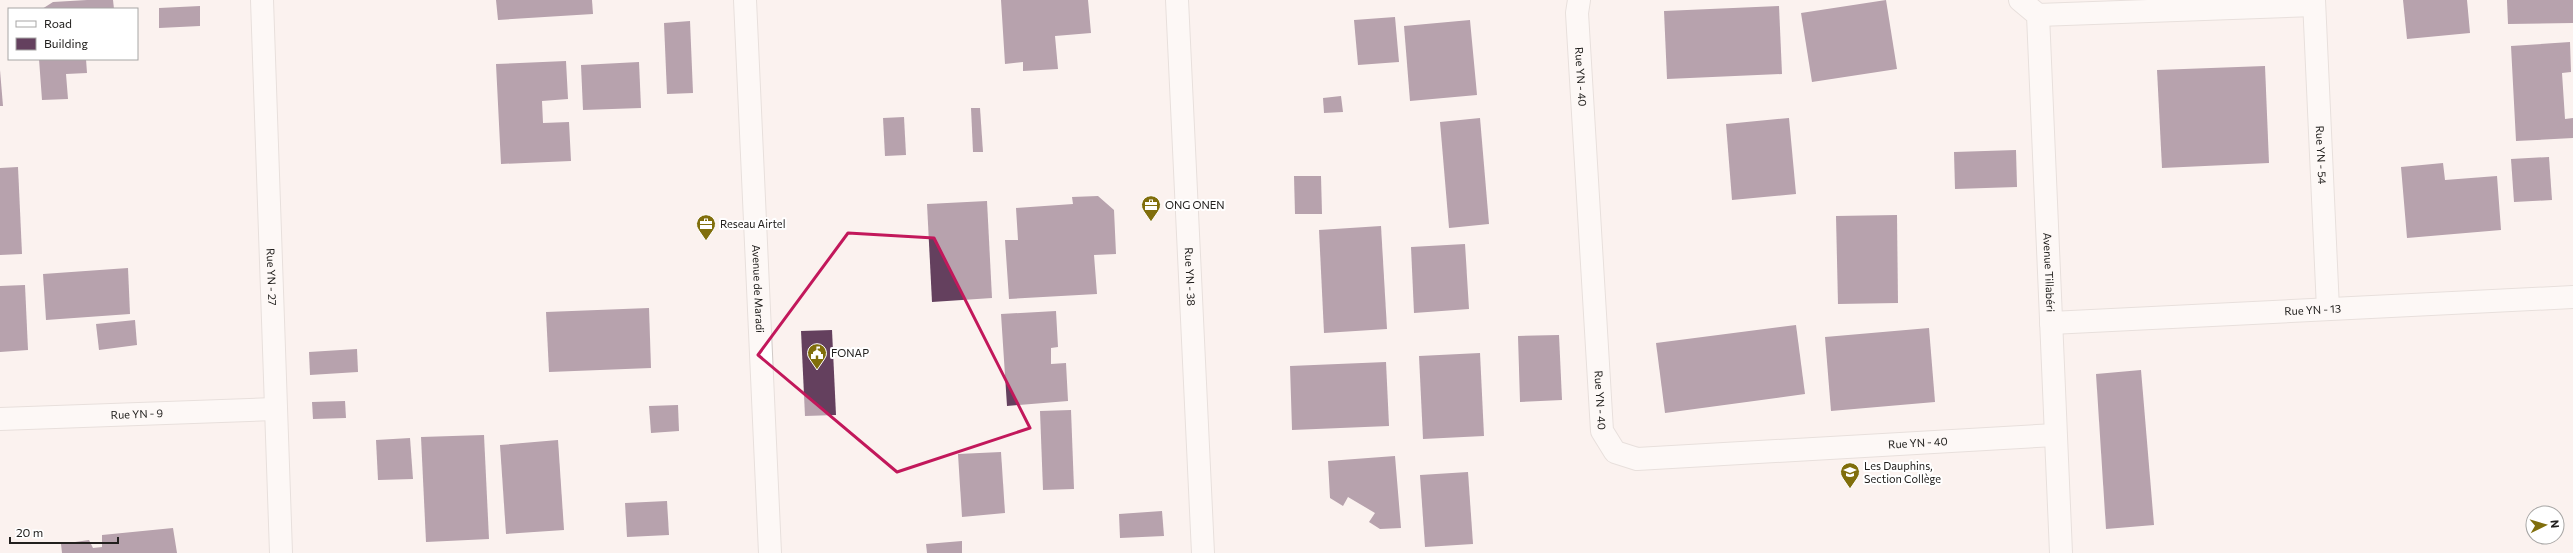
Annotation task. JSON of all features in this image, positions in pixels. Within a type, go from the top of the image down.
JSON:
[{"type":"street","name":"Rue YN - 27","points":[[262,0],[274,409],[281,553]]},
{"type":"street","name":"Avenue de Maradi","points":[[745,0],[770,553]]},
{"type":"street","name":"Rue YN - 38","points":[[1177,0],[1203,553]]},
{"type":"street","name":"Rue YN - 40","points":[[1579,0],[1577,13],[1602,431],[1615,452],[1637,459],[2055,436]]},
{"type":"street","points":[[2020,0],[2038,15],[2314,3]]},
{"type":"street","name":"Rue YN - 54","points":[[2314,3],[2328,309]]},
{"type":"street","name":"Avenue Tillabéri","points":[[2038,15],[2061,553]]},
{"type":"street","name":"Rue YN - 13","points":[[2052,323],[2573,297]]},
{"type":"street","name":"Rue YN - 9","points":[[0,419],[274,409]]},
{"type":"highlighted area","points":[[848,233],[934,238],[1030,428],[897,472],[758,355]]},
{"type":"building","points":[[113,0],[114,8],[44,8],[53,2]]},
{"type":"building","points":[[496,0],[592,0],[593,14],[498,20]]},
{"type":"building","points":[[1001,0],[1088,0],[1091,33],[1055,36],[1058,69],[1023,71],[1023,62],[1005,64]]},
{"type":"building","points":[[1886,0],[1897,69],[1812,82],[1801,13]]},
{"type":"building","points":[[2403,0],[2467,0],[2470,33],[2407,39]]},
{"type":"building","points":[[2507,0],[2573,0],[2573,23],[2508,24]]},
{"type":"building","points":[[200,6],[200,26],[159,28],[159,8]]},
{"type":"building","points":[[1779,6],[1782,74],[1667,79],[1664,11]]},
{"type":"building","points":[[1395,17],[1399,62],[1358,65],[1354,20]]},
{"type":"building","points":[[1470,20],[1477,95],[1410,101],[1404,26]]},
{"type":"building","points":[[690,21],[693,93],[667,94],[664,23]]},
{"type":"building","points":[[2570,42],[2571,72],[2562,73],[2565,119],[2573,118],[2573,138],[2516,141],[2511,46]]},
{"type":"building","points":[[39,60],[86,60],[87,73],[66,74],[68,99],[42,100]]},
{"type":"building","points":[[566,61],[568,99],[542,101],[543,123],[569,122],[571,161],[501,164],[496,64]]},
{"type":"building","points":[[639,62],[641,108],[583,110],[581,65]]},
{"type":"building","points":[[2265,66],[2269,163],[2162,168],[2157,70]]},
{"type":"building","points":[[0,70],[3,106],[0,106]]},
{"type":"building","points":[[1341,96],[1343,112],[1324,113],[1323,98]]},
{"type":"building","points":[[971,108],[980,108],[983,152],[973,152]]},
{"type":"building","points":[[904,117],[906,155],[885,156],[883,118]]},
{"type":"building","points":[[1480,118],[1489,224],[1449,228],[1440,122]]},
{"type":"building","points":[[1789,118],[1796,194],[1732,200],[1726,124]]},
{"type":"building","points":[[2016,150],[2017,187],[1955,189],[1954,152]]},
{"type":"building","points":[[2549,157],[2552,200],[2514,202],[2511,159]]},
{"type":"building","points":[[2443,163],[2445,180],[2497,176],[2501,230],[2407,238],[2401,167]]},
{"type":"building","points":[[18,167],[22,254],[0,255],[0,168]]},
{"type":"building","points":[[1294,176],[1321,176],[1322,214],[1295,214]]},
{"type":"building","points":[[1098,196],[1114,210],[1116,254],[1094,255],[1097,294],[1009,299],[1005,240],[1018,240],[1016,208],[1073,204],[1072,197]]},
{"type":"building","points":[[987,201],[992,298],[932,302],[927,204]]},
{"type":"building","points":[[1897,215],[1898,303],[1838,304],[1836,216]]},
{"type":"building","points":[[1381,226],[1387,329],[1324,333],[1319,230]]},
{"type":"building","points":[[1465,244],[1469,309],[1414,313],[1411,247]]},
{"type":"building","points":[[128,268],[130,314],[46,320],[43,274]]},
{"type":"building","points":[[25,285],[28,350],[0,352],[0,286]]},
{"type":"building","points":[[649,308],[651,368],[549,372],[546,312]]},
{"type":"building","points":[[1056,311],[1058,347],[1051,348],[1051,364],[1066,363],[1068,401],[1007,406],[1001,314]]},
{"type":"building","points":[[135,320],[137,345],[99,350],[96,324]]},
{"type":"building","points":[[1796,325],[1805,394],[1665,413],[1656,343]]},
{"type":"building","points":[[1929,328],[1935,402],[1831,411],[1825,337]]},
{"type":"building","points":[[832,330],[836,415],[805,416],[801,331]]},
{"type":"building","points":[[1559,335],[1562,400],[1520,402],[1518,336]]},
{"type":"building","points":[[357,349],[358,372],[310,375],[309,352]]},
{"type":"building","points":[[1480,353],[1484,436],[1423,439],[1419,356]]},
{"type":"building","points":[[1386,362],[1389,426],[1292,430],[1290,366]]},
{"type":"building","points":[[2141,370],[2154,525],[2106,529],[2096,374]]},
{"type":"building","points":[[345,401],[346,418],[313,419],[312,402]]},
{"type":"building","points":[[678,405],[679,431],[651,433],[649,406]]},
{"type":"building","points":[[1071,410],[1074,489],[1043,490],[1040,411]]},
{"type":"building","points":[[484,435],[489,539],[426,542],[421,437]]},
{"type":"building","points":[[410,438],[413,479],[378,480],[376,440]]},
{"type":"building","points":[[558,440],[564,530],[506,534],[500,445]]},
{"type":"building","points":[[1001,452],[1005,513],[962,517],[958,454]]},
{"type":"building","points":[[1395,456],[1401,528],[1380,529],[1369,522],[1375,513],[1348,497],[1343,506],[1330,498],[1328,461]]},
{"type":"building","points":[[1468,472],[1473,544],[1425,547],[1420,475]]},
{"type":"building","points":[[667,501],[669,535],[627,537],[625,503]]},
{"type":"building","points":[[1162,511],[1164,536],[1120,538],[1119,514]]},
{"type":"building","points":[[173,528],[177,553],[62,553],[61,544],[89,540],[93,548],[102,547],[102,535]]},
{"type":"building","points":[[962,541],[962,553],[927,553],[926,544]]},
{"type":"place","name":"ONG ONEN","points":[[1151,222]]},
{"type":"place","name":"Reseau Airtel","points":[[706,241]]},
{"type":"place","name":"FONAP","points":[[817,370]]},
{"type":"place","name":"Les Dauphins, Section Collège","points":[[1850,489]]}]
